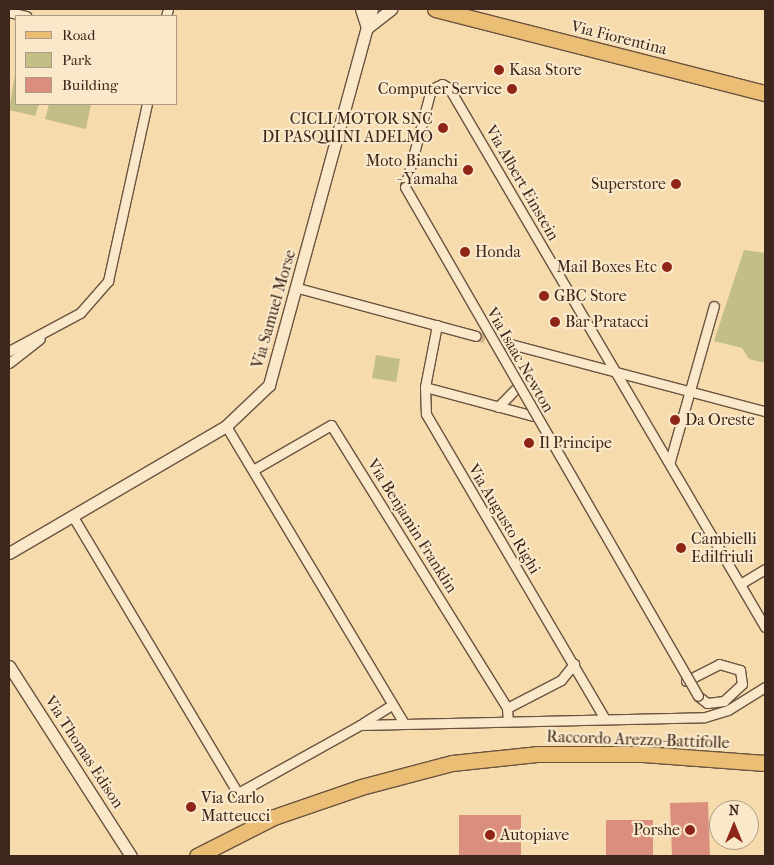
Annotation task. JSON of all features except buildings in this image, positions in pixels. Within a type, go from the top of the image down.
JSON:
[{"type":"main road","name":"Via Fiorentina","points":[[436,9],[765,93]]},
{"type":"main road","name":"Raccordo Arezzo-Battifolle","points":[[197,856],[274,817],[361,787],[452,763],[537,754],[643,754],[765,764]]},
{"type":"street","points":[[361,9],[367,28],[390,9]]},
{"type":"street","name":"Via Samuel Morse","points":[[9,553],[226,426],[269,385],[298,288],[372,9]]},
{"type":"street","points":[[9,12],[22,15]]},
{"type":"street","name":"Via Albert Einstein","points":[[428,95],[434,86],[442,84],[449,88],[614,370],[670,461],[765,628]]},
{"type":"street","name":"Via Isaac Newton","points":[[428,95],[405,187],[534,416],[698,696],[708,703],[724,701],[742,684],[740,670],[732,665],[719,664],[697,676],[686,681]]},
{"type":"street","points":[[9,351],[46,333],[80,312],[108,280],[147,105]]},
{"type":"street","points":[[298,288],[476,336]]},
{"type":"street","points":[[670,461],[714,306]]},
{"type":"street","name":"Via Augusto Righi","points":[[437,325],[425,388],[426,414],[439,440],[604,717]]},
{"type":"street","points":[[9,363],[46,333]]},
{"type":"street","points":[[503,342],[765,410]]},
{"type":"street","points":[[498,407],[518,387]]},
{"type":"street","points":[[425,388],[534,416]]},
{"type":"street","name":"Via Benjamin Franklin","points":[[253,470],[331,425],[508,708]]},
{"type":"street","points":[[226,426],[390,706],[403,722]]},
{"type":"street","points":[[72,515],[238,793],[360,725],[390,706]]},
{"type":"street","points":[[740,584],[765,568]]},
{"type":"street","points":[[508,721],[508,708],[561,680],[574,664]]},
{"type":"street","name":"Via Thomas Edison","points":[[9,666],[131,856]]},
{"type":"street","points":[[360,725],[403,722],[508,721],[604,717],[705,717],[728,710],[765,687]]},
{"type":"green space","points":[[15,74],[15,105],[39,105],[35,116],[9,110]]},
{"type":"green space","points":[[49,105],[91,105],[86,129],[45,119]]},
{"type":"green space","points":[[744,250],[765,253],[765,363],[749,359],[742,348],[714,341]]},
{"type":"green space","points":[[376,355],[400,359],[396,382],[372,378]]},
{"type":"tunnel","points":[[476,336],[498,341]]},
{"type":"place","name":"Kasa Store","points":[[499,70]]},
{"type":"place","name":"Computer Service","points":[[512,89]]},
{"type":"place","name":"CICLI MOTOR SNC DI PASQUINI ADELMO","points":[[443,128]]},
{"type":"place","name":"Moto Bianchi - Yamaha","points":[[468,170]]},
{"type":"place","name":"Superstore","points":[[676,184]]},
{"type":"place","name":"Honda","points":[[465,252]]},
{"type":"place","name":"Mail Boxes Etc","points":[[667,267]]},
{"type":"place","name":"GBC Store","points":[[544,296]]},
{"type":"place","name":"Bar Pratacci","points":[[555,322]]},
{"type":"place","name":"Da Oreste","points":[[675,420]]},
{"type":"place","name":"Il Principe","points":[[529,443]]},
{"type":"place","name":"Cambielli Edilfriuli","points":[[681,548]]},
{"type":"place","name":"Via Carlo Matteucci","points":[[191,807]]},
{"type":"place","name":"Porshe","points":[[690,830]]},
{"type":"place","name":"Autopiave","points":[[490,835]]}]
